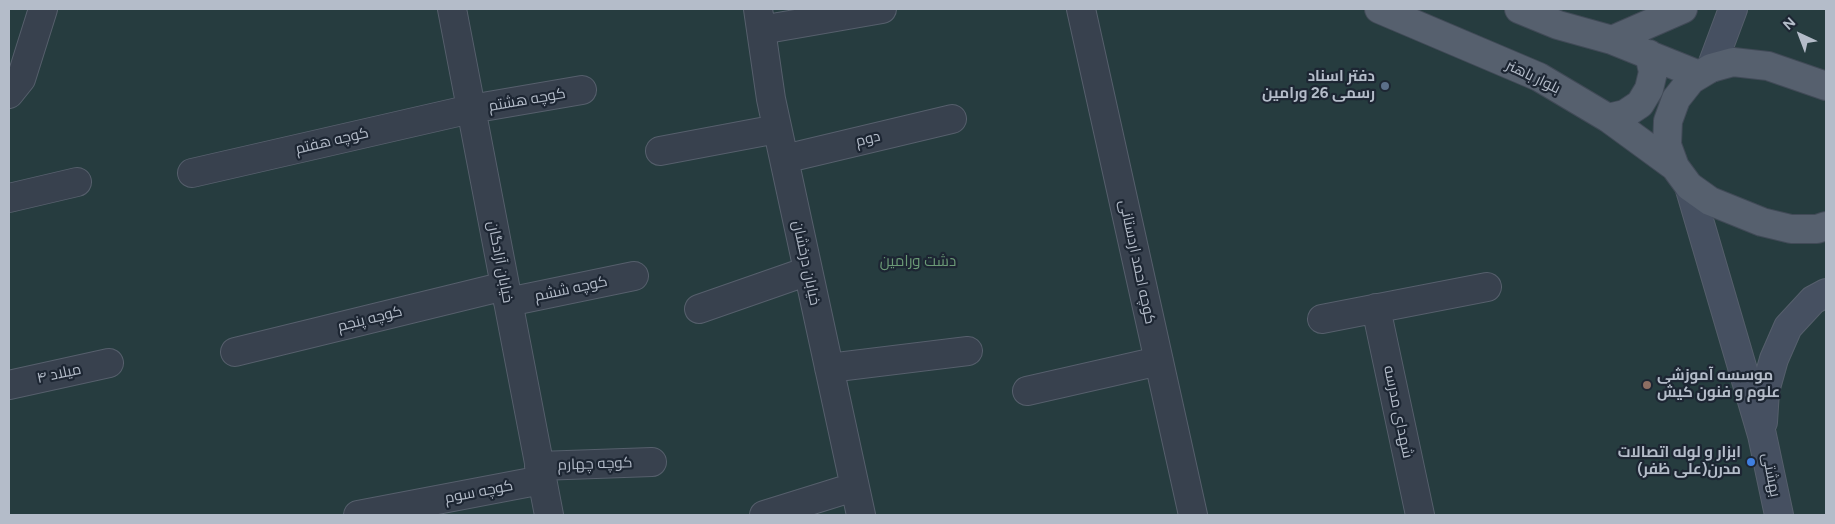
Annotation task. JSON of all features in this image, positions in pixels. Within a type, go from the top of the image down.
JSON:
[{"type":"main road","name":"بلوار باهنر","points":[[1379,9],[1539,77],[1608,118],[1710,201],[1762,222],[1791,229],[1817,229],[1826,226]]},
{"type":"main road","points":[[1520,9],[1558,25],[1612,40],[1649,54],[1705,71]]},
{"type":"main road","points":[[1612,40],[1682,9]]},
{"type":"main road","points":[[1705,71],[1733,9]]},
{"type":"main road","points":[[1608,118],[1625,114],[1640,104],[1649,89],[1653,72],[1649,54]]},
{"type":"main road","points":[[1762,435],[1682,177],[1668,145],[1668,121],[1676,99],[1690,80],[1705,71],[1733,62],[1768,66],[1826,86]]},
{"type":"main road","points":[[1762,435],[1765,391],[1774,359],[1788,326],[1813,300],[1826,292]]},
{"type":"main road","name":"بهشتی","points":[[1762,435],[1779,515]]},
{"type":"street","points":[[9,94],[20,79],[43,9]]},
{"type":"street","name":"خیابان آزادگان","points":[[452,9],[548,515]]},
{"type":"street","points":[[760,20],[882,9]]},
{"type":"street","name":"کوچه احمد اردستانی","points":[[1081,9],[1193,515]]},
{"type":"street","name":"خیابان درخشان","points":[[760,20],[777,129],[860,515]]},
{"type":"street","name":"کوچه هشتم","points":[[471,109],[582,90]]},
{"type":"street","name":"کوچه هفتم","points":[[192,173],[471,109]]},
{"type":"street","name":"دوم","points":[[784,159],[952,119]]},
{"type":"street","points":[[660,151],[777,129]]},
{"type":"street","points":[[9,198],[78,182]]},
{"type":"street","points":[[698,309],[808,272]]},
{"type":"street","name":"کوچه ششم","points":[[506,294],[634,276]]},
{"type":"street","points":[[1322,318],[1487,287]]},
{"type":"street","name":"کوچه پنجم","points":[[236,352],[506,294]]},
{"type":"street","name":"شهدای مدرسه","points":[[1376,308],[1420,515]]},
{"type":"street","points":[[829,368],[968,351]]},
{"type":"street","points":[[1027,391],[1159,361]]},
{"type":"street","name":"میلاد ۴","points":[[9,385],[109,364]]},
{"type":"street","name":"کوچه چهارم","points":[[540,473],[652,462]]},
{"type":"street","name":"کوچه سوم","points":[[358,515],[540,473]]},
{"type":"street","points":[[764,515],[854,487]]},
{"type":"green space","name":"دشت ورامین","points":[[9,9],[1826,9],[1826,515],[9,515]]},
{"type":"place","name":"دفتر اسناد رسمی 26 ورامین","points":[[1385,86]]},
{"type":"place","name":"موسسه آموزشی علوم و فنون کیش","points":[[1647,385]]},
{"type":"place","name":"ابزار و لوله اتصالات مدرن(علی ظفر)","points":[[1751,462]]}]
